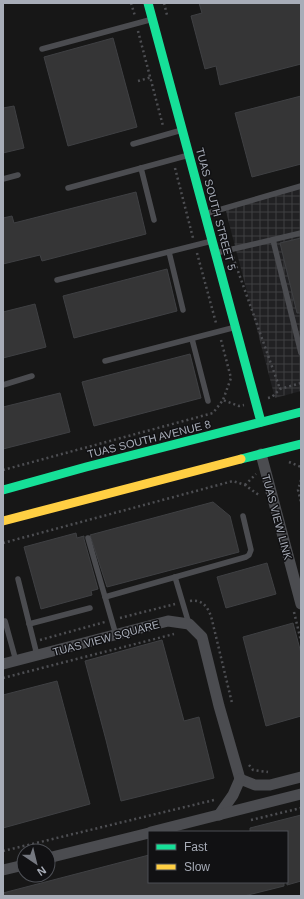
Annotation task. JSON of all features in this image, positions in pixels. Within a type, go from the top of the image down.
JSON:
[{"type":"street","name":"TUAS SOUTH STREET 5","points":[[148,3],[261,422]]},
{"type":"street","name":"TUAS SOUTH AVENUE 8","points":[[3,490],[86,467],[301,412]]},
{"type":"street","points":[[3,521],[301,444]]},
{"type":"street","name":"TUAS VIEW LINK","points":[[261,454],[301,604]]},
{"type":"street","name":"TUAS VIEW SQUARE","points":[[3,664],[168,622],[189,624]]},
{"type":"street","points":[[189,624],[202,637],[219,706],[240,779],[234,795],[219,815]]},
{"type":"street","points":[[240,779],[255,784],[270,785],[301,777]]},
{"type":"street","points":[[154,831],[301,794]]},
{"type":"street","points":[[56,856],[148,833]]},
{"type":"street","points":[[3,870],[16,867]]},
{"type":"lane","points":[[42,50],[153,19]]},
{"type":"lane","points":[[133,144],[183,130]]},
{"type":"lane","points":[[68,188],[190,155]]},
{"type":"lane","points":[[141,168],[154,220]]},
{"type":"lane","points":[[3,179],[18,175]]},
{"type":"lane","points":[[205,214],[301,186]]},
{"type":"lane","points":[[216,253],[301,233]]},
{"type":"lane","points":[[273,240],[301,354]]},
{"type":"lane","points":[[57,280],[212,241]]},
{"type":"lane","points":[[169,252],[183,310]]},
{"type":"lane","points":[[105,361],[236,327]]},
{"type":"lane","points":[[192,339],[208,402]]},
{"type":"lane","points":[[3,384],[32,376]]},
{"type":"lane","points":[[105,597],[246,557],[249,555],[251,550],[243,516]]},
{"type":"lane","points":[[88,538],[116,635]]},
{"type":"lane","points":[[175,577],[189,624]]},
{"type":"lane","points":[[18,579],[37,655]]},
{"type":"lane","points":[[29,624],[90,608]]},
{"type":"lane","points":[[5,621],[16,661]]},
{"type":"path","points":[[131,3],[166,135]]},
{"type":"path","points":[[164,3],[168,18]]},
{"type":"path","points":[[3,470],[213,413],[223,400],[231,378],[195,246],[174,160]]},
{"type":"path","points":[[219,210],[231,250],[280,389]]},
{"type":"path","points":[[223,400],[239,406],[257,403],[272,397],[280,389],[301,383]]},
{"type":"path","points":[[301,480],[298,490],[301,502]]},
{"type":"path","points":[[3,543],[232,481],[245,485]]},
{"type":"path","points":[[33,642],[182,602],[194,600],[203,603],[211,616],[233,710]]},
{"type":"path","points":[[3,678],[176,633]]},
{"type":"path","points":[[246,763],[253,770],[268,772],[275,771]]},
{"type":"path","points":[[3,851],[214,800],[218,796]]},
{"type":"shaded area","points":[[301,188],[301,391],[275,398],[225,208]]},
{"type":"building","points":[[199,3],[301,3],[301,64],[220,85],[216,66],[205,69],[191,16],[202,13]]},
{"type":"building","points":[[113,38],[137,127],[68,146],[44,57]]},
{"type":"building","points":[[301,96],[301,164],[252,177],[235,113]]},
{"type":"building","points":[[14,106],[24,148],[3,153],[3,108]]},
{"type":"building","points":[[136,192],[146,234],[42,261],[40,255],[3,264],[3,218],[12,216],[14,223]]},
{"type":"building","points":[[301,238],[301,313],[297,313],[280,243]]},
{"type":"building","points":[[167,269],[177,311],[74,338],[63,296]]},
{"type":"building","points":[[35,304],[46,347],[3,358],[3,312]]},
{"type":"building","points":[[190,354],[201,398],[94,426],[82,382]]},
{"type":"building","points":[[60,393],[70,432],[3,449],[3,407]]},
{"type":"building","points":[[213,502],[230,516],[239,552],[107,587],[90,535]]},
{"type":"building","points":[[76,533],[77,538],[84,536],[98,589],[91,591],[92,595],[41,609],[24,547]]},
{"type":"building","points":[[267,563],[276,594],[226,608],[217,577]]},
{"type":"building","points":[[293,623],[301,653],[301,716],[266,726],[243,637]]},
{"type":"building","points":[[162,640],[184,721],[199,717],[214,778],[121,801],[85,661]]},
{"type":"building","points":[[57,681],[90,804],[3,828],[3,695]]},
{"type":"building","points":[[301,815],[301,881],[287,885],[288,831],[250,831],[250,828]]},
{"type":"building","points":[[148,855],[148,883],[284,883],[284,886],[244,896],[3,896],[3,893],[41,883],[56,883],[56,879]]},
{"type":"traffic: fast","points":[[148,3],[261,422]]},
{"type":"traffic: fast","points":[[3,490],[86,467],[301,412]]},
{"type":"traffic: fast","points":[[241,459],[301,444]]},
{"type":"traffic: slow","points":[[3,521],[241,459]]}]
